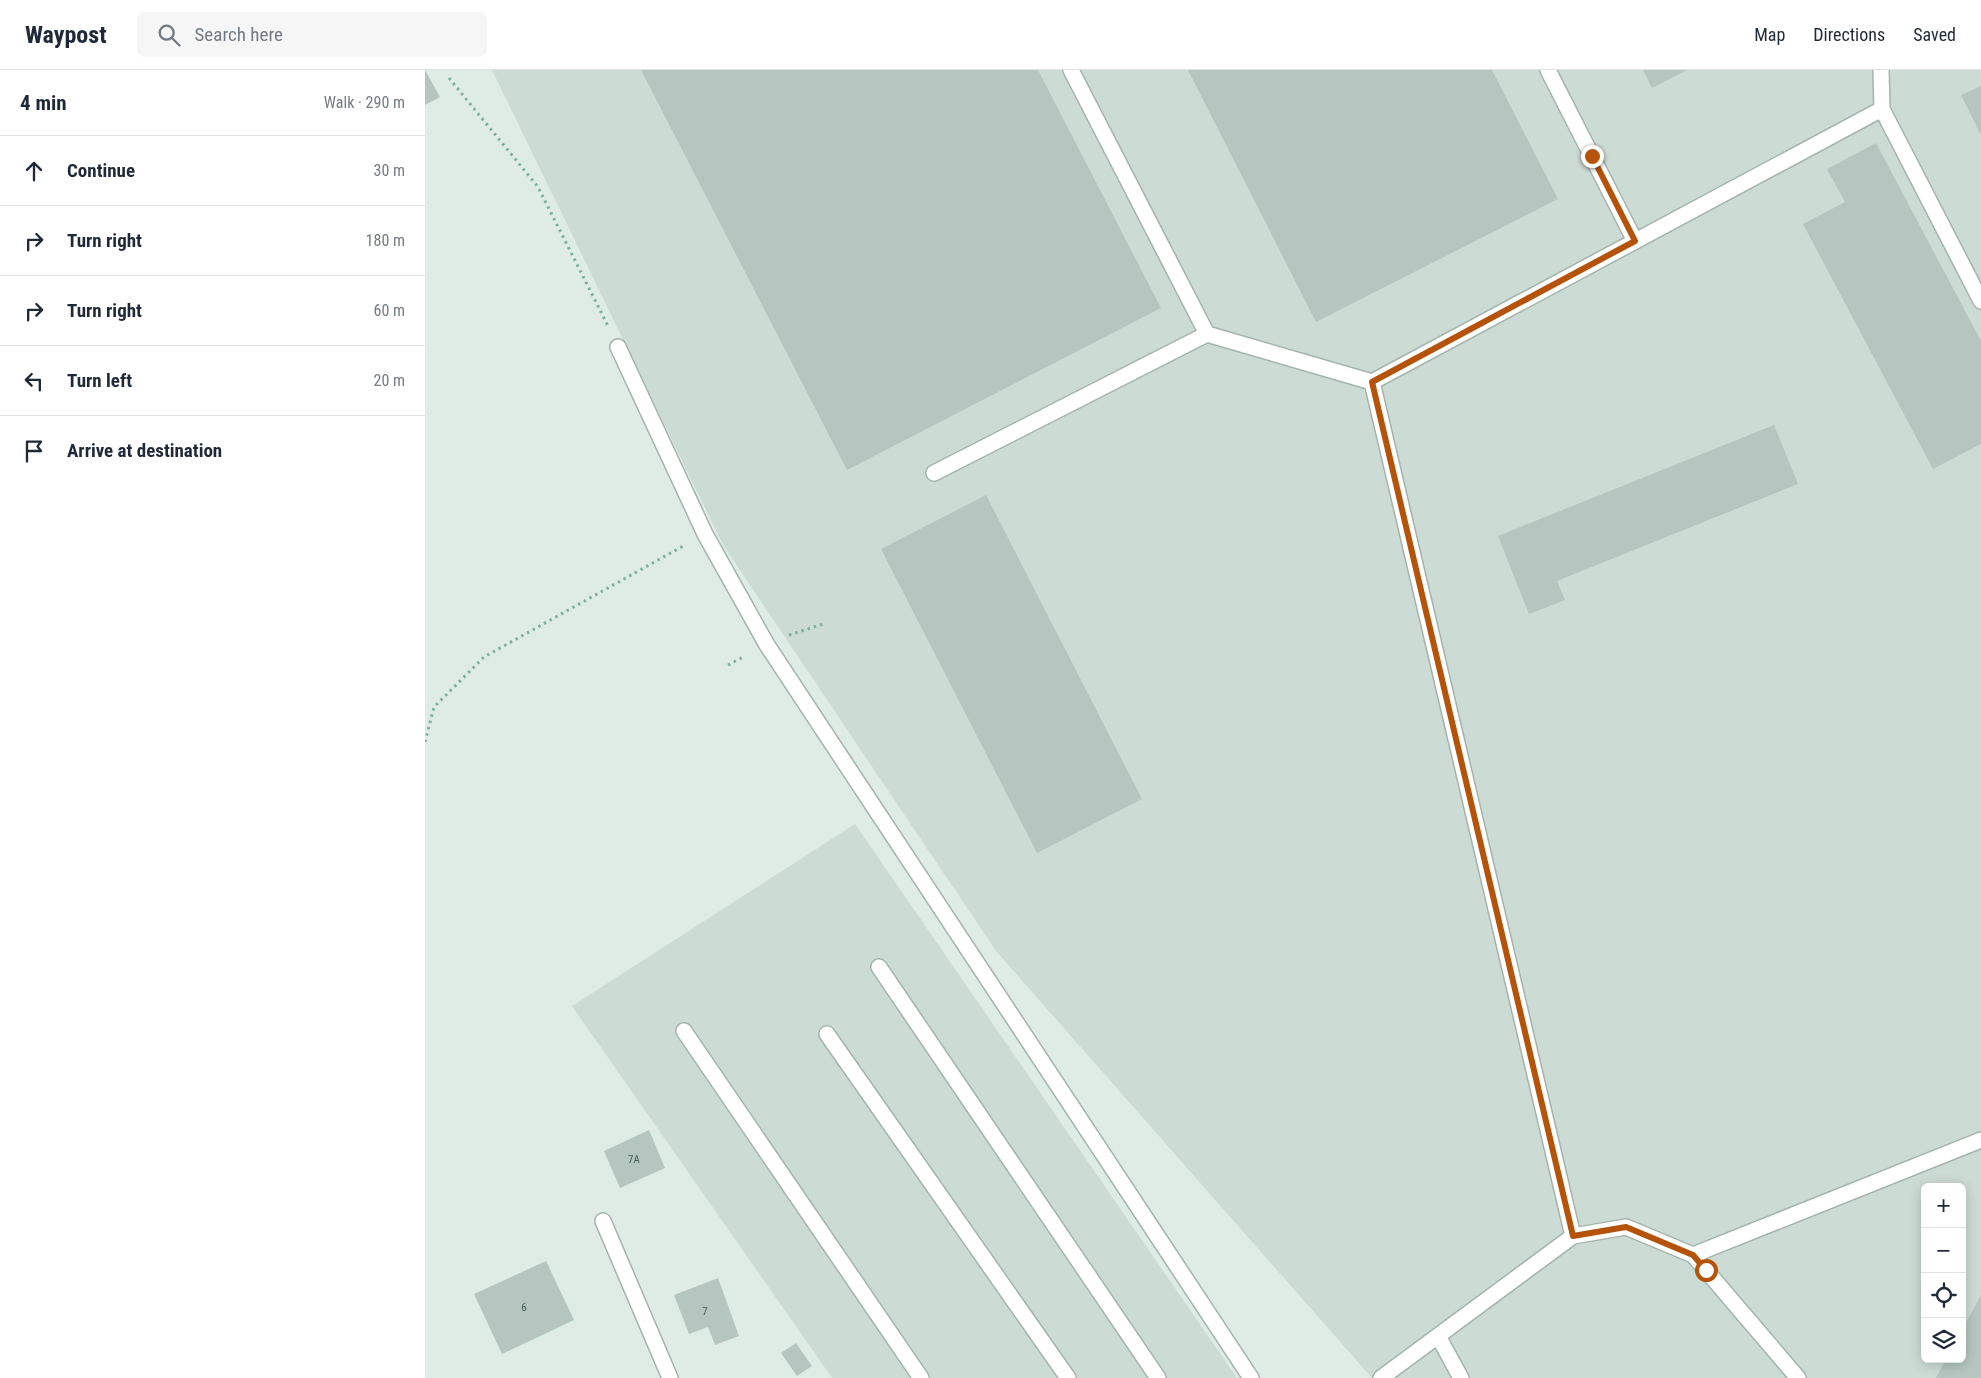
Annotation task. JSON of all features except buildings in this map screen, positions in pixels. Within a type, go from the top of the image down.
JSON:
[{"type":"lane","points":[[1071,70],[1207,334]]},
{"type":"lane","points":[[1548,70],[1635,241]]},
{"type":"lane","points":[[1881,70],[1882,109],[1981,301]]},
{"type":"lane","points":[[934,473],[1207,334],[1372,382],[1882,109]]},
{"type":"lane","points":[[618,347],[705,534],[767,645],[1251,1378]]},
{"type":"lane","points":[[1372,382],[1573,1236]]},
{"type":"lane","points":[[879,967],[1158,1378]]},
{"type":"lane","points":[[684,1031],[921,1378]]},
{"type":"lane","points":[[827,1034],[1068,1378]]},
{"type":"lane","points":[[1693,1255],[1981,1140]]},
{"type":"lane","points":[[603,1221],[670,1378]]},
{"type":"lane","points":[[1381,1378],[1573,1236],[1626,1227],[1693,1255],[1797,1378]]},
{"type":"lane","points":[[1438,1336],[1461,1378]]},
{"type":"path","points":[[449,78],[537,187],[618,347]]},
{"type":"path","points":[[425,742],[434,706],[484,657],[705,534]]},
{"type":"shaded area","points":[[492,70],[1981,70],[1981,1378],[1372,1378],[996,951],[723,545]]},
{"type":"shaded area","points":[[855,824],[1237,1378],[832,1378],[572,1006]]},
{"type":"route","points":[[1592,156],[1635,241],[1372,382],[1573,1236],[1626,1227],[1693,1255],[1706,1270]]}]
